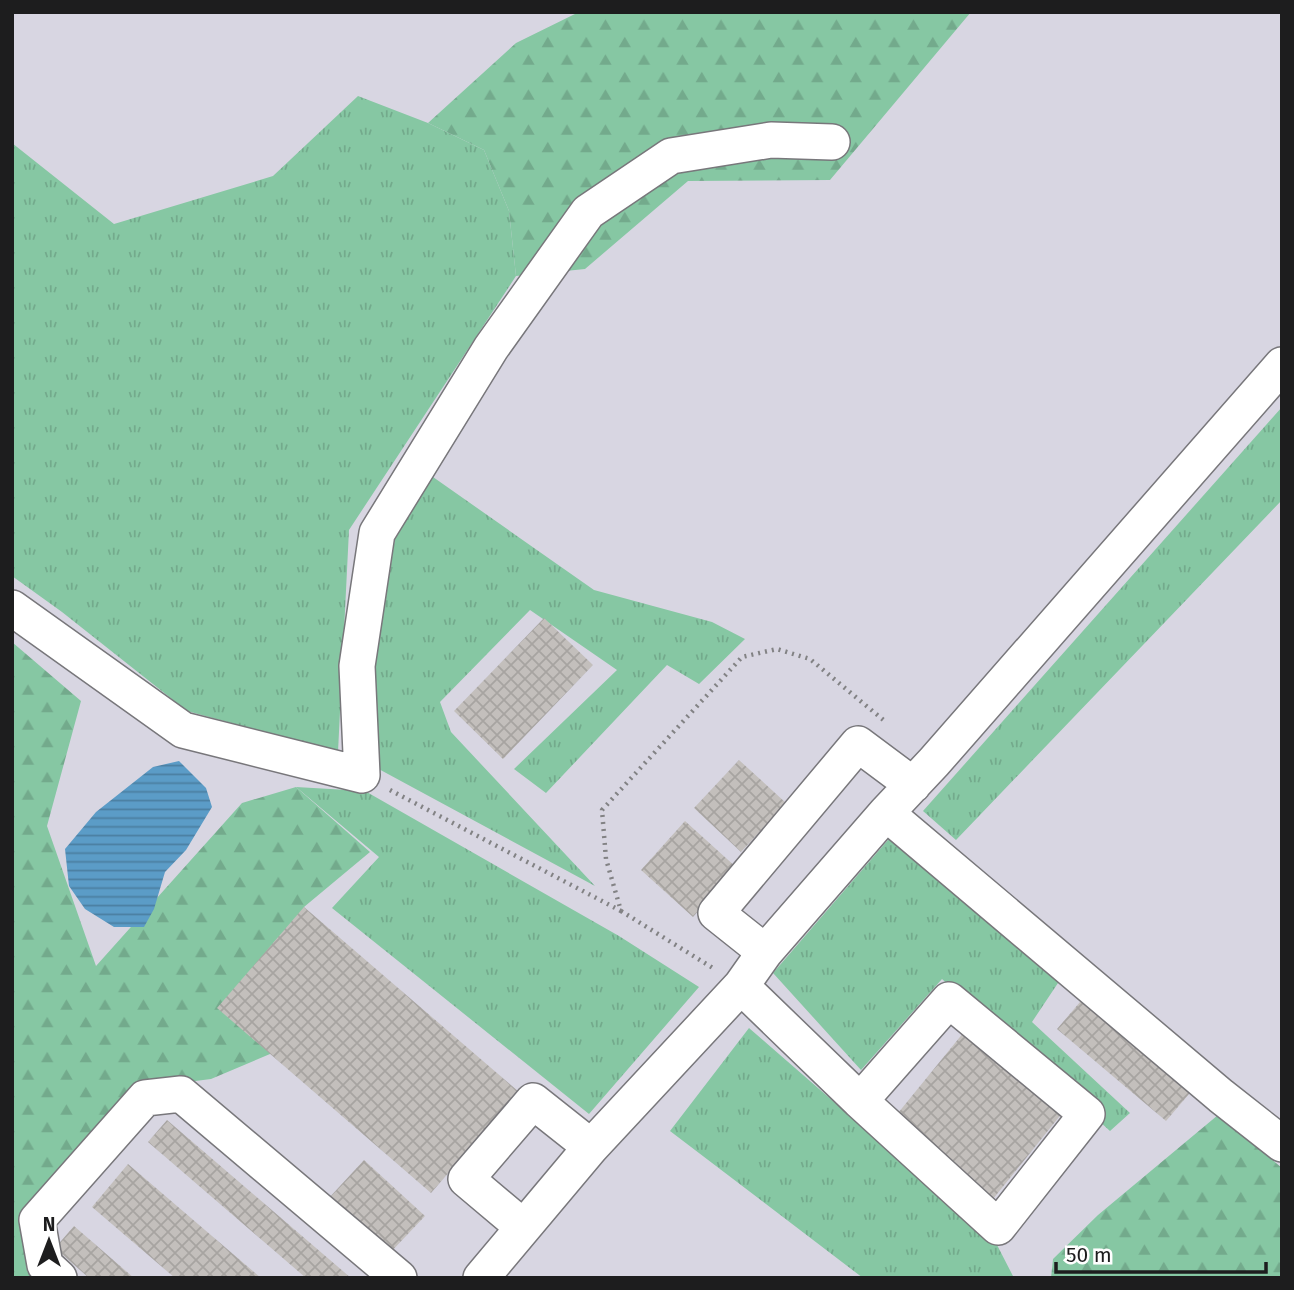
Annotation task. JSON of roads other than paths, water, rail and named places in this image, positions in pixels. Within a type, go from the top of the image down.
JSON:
[{"type":"lane","points":[[12,608],[183,730],[362,775],[357,666],[377,533],[491,348],[588,212],[671,156],[771,140],[832,142]]},
{"type":"lane","points":[[481,1278],[592,1147],[741,986],[765,952],[886,813],[1282,365]]},
{"type":"lane","points":[[765,952],[716,913],[858,744],[913,785]]},
{"type":"lane","points":[[886,813],[1221,1096],[1282,1144]]},
{"type":"lane","points":[[741,986],[860,1101],[998,1227],[1087,1114],[949,1000],[860,1101]]},
{"type":"lane","points":[[59,1278],[45,1265],[37,1220],[145,1098],[181,1094],[391,1275]]},
{"type":"lane","points":[[523,1227],[466,1179],[533,1101],[592,1147]]},
{"type":"water","points":[[179,761],[206,788],[212,807],[186,850],[165,872],[154,909],[144,927],[114,927],[85,909],[69,886],[65,849],[96,812],[153,767]]}]
